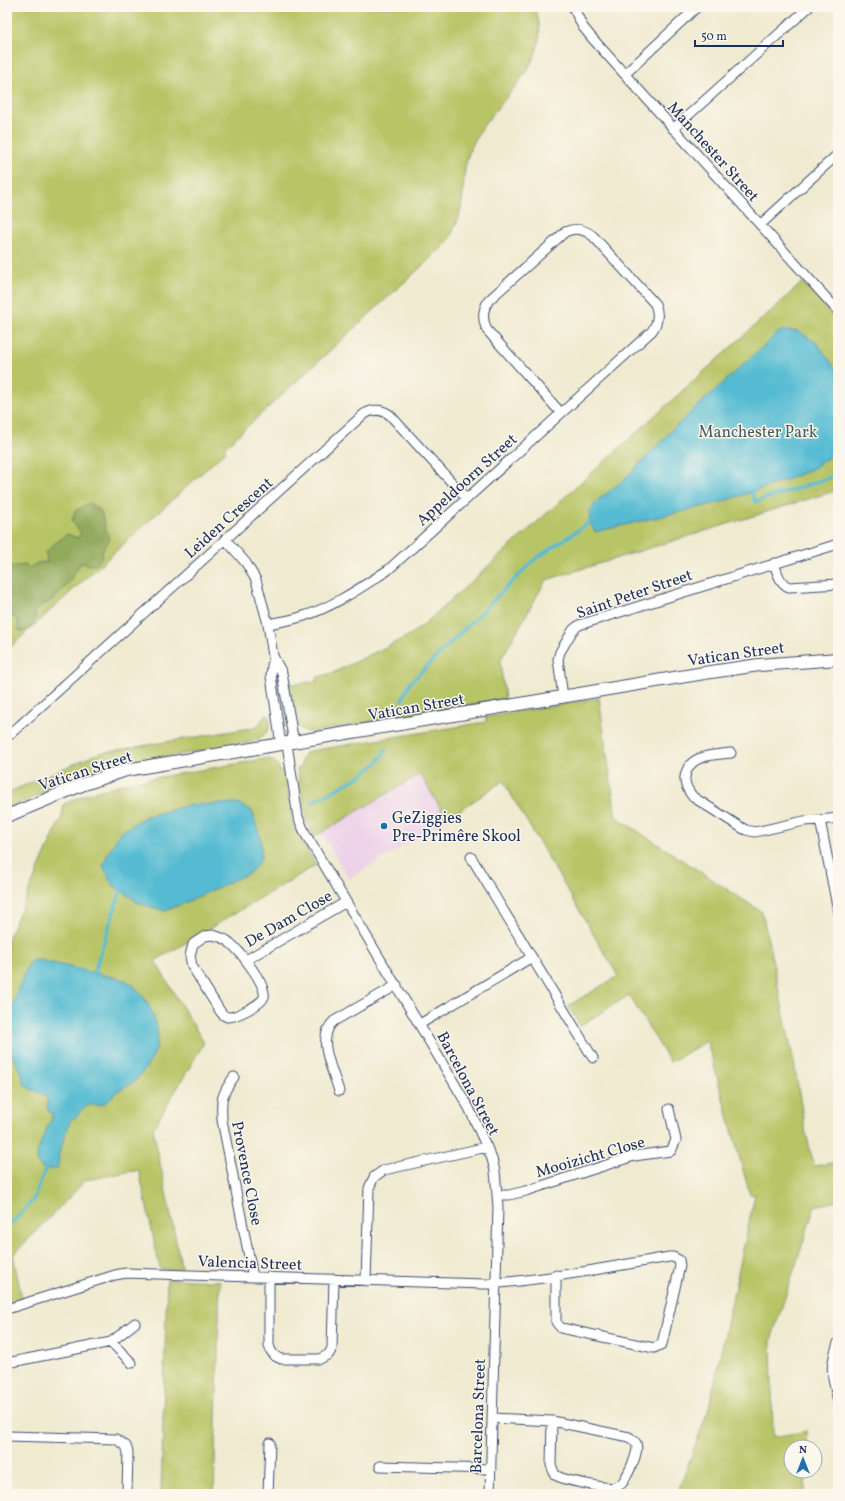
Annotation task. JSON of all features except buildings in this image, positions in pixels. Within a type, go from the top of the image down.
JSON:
[{"type":"street","name":"Manchester Street","points":[[573,7],[583,27],[592,38],[838,311]]},
{"type":"street","points":[[625,74],[697,7]]},
{"type":"street","points":[[673,129],[809,7]]},
{"type":"street","points":[[760,225],[838,154]]},
{"type":"street","name":"Appeldoorn Street","points":[[268,624],[304,616],[336,601],[367,584],[388,570],[652,332],[658,317],[655,304],[593,236],[584,230],[579,229],[565,232],[489,300],[485,306],[483,318],[487,330],[561,413]]},
{"type":"street","name":"Leiden Crescent","points":[[7,737],[364,414],[374,410],[383,411],[390,415],[466,499]]},
{"type":"street","points":[[225,540],[246,563],[256,580],[268,624],[273,656],[271,676],[287,744]]},
{"type":"street","name":"Saint Peter Street","points":[[563,697],[558,659],[560,652],[578,625],[838,544]]},
{"type":"street","points":[[774,563],[780,579],[786,586],[838,584]]},
{"type":"street","points":[[273,656],[282,673],[287,744]]},
{"type":"street","name":"Vatican Street","points":[[7,816],[84,784],[126,770],[759,664],[838,659]]},
{"type":"street","name":"Barcelona Street","points":[[287,744],[301,824],[469,1108],[487,1147],[495,1171],[498,1195],[490,1494]]},
{"type":"street","points":[[731,753],[701,757],[691,764],[685,780],[689,792],[693,797],[750,832],[804,822],[838,818]]},
{"type":"street","points":[[820,820],[838,911]]},
{"type":"street","points":[[471,857],[593,1058]]},
{"type":"street","name":"De Dam Close","points":[[246,960],[346,902]]},
{"type":"street","name":"De Dam Close","points":[[213,935],[221,937],[230,943],[246,960],[263,988],[264,997],[262,1001],[232,1017],[224,1015],[192,966],[191,949],[193,944],[205,936],[213,935]]},
{"type":"street","points":[[420,1024],[532,957]]},
{"type":"street","points":[[339,1090],[327,1051],[325,1037],[326,1030],[334,1021],[397,985]]},
{"type":"street","name":"Provence Close","points":[[234,1077],[226,1088],[222,1097],[222,1120],[253,1277]]},
{"type":"street","name":"Mooizicht Close","points":[[498,1195],[509,1195],[526,1191],[634,1156],[671,1151],[676,1140],[669,1108]]},
{"type":"street","points":[[366,1280],[369,1188],[374,1177],[384,1170],[487,1147]]},
{"type":"street","name":"Valencia Street","points":[[7,1308],[114,1275],[126,1273],[496,1283],[669,1257],[679,1260],[680,1266],[662,1344],[654,1348],[561,1328],[556,1322],[556,1275]]},
{"type":"street","points":[[269,1277],[269,1339],[271,1351],[275,1356],[281,1359],[312,1360],[325,1357],[329,1354],[332,1348],[334,1279]]},
{"type":"street","points":[[7,1363],[111,1342],[135,1323]]},
{"type":"street","points":[[111,1342],[132,1363]]},
{"type":"street","points":[[838,1343],[832,1360],[832,1370],[838,1401]]},
{"type":"street","points":[[492,1418],[552,1421],[624,1435],[634,1440],[636,1444],[635,1455],[620,1486],[609,1488],[559,1478],[555,1475],[552,1471],[551,1465],[552,1421]]},
{"type":"street","points":[[7,1436],[116,1439],[126,1446],[128,1452],[127,1494]]},
{"type":"street","points":[[268,1494],[270,1442]]},
{"type":"street","points":[[380,1466],[491,1469]]},
{"type":"shaded area","name":"GeZiggies Pre-Primêre Skool","points":[[420,774],[447,819],[349,879],[321,833]]},
{"type":"green space","points":[[7,7],[534,7],[539,25],[539,42],[525,74],[490,117],[480,131],[470,150],[465,166],[460,212],[456,226],[447,243],[224,448],[226,451],[7,650]]},
{"type":"green space","name":"Manchester Park","points":[[803,282],[838,321],[838,490],[546,580],[500,661],[505,699],[312,732],[303,730],[297,725],[294,720],[288,685],[317,681],[317,677],[333,673],[408,636],[421,627]]},
{"type":"green space","points":[[89,503],[101,511],[110,539],[102,551],[102,557],[96,565],[81,563],[64,589],[54,599],[41,606],[35,613],[35,620],[30,628],[23,632],[18,630],[18,621],[14,617],[8,617],[7,619],[7,567],[24,565],[29,568],[37,563],[47,562],[46,552],[67,534],[78,538],[81,533],[72,521],[75,511]]},
{"type":"green space","points":[[599,698],[616,817],[762,912],[793,1057],[805,1129],[814,1166],[838,1162],[838,1201],[815,1206],[771,1340],[773,1437],[807,1431],[806,1439],[783,1439],[783,1479],[806,1479],[805,1494],[677,1494],[709,1408],[755,1194],[750,1195],[707,1041],[670,1062],[629,995],[580,1026],[568,1006],[618,976],[503,781],[447,819],[420,774],[314,837],[306,819],[297,769],[301,768],[302,758],[310,751],[486,722],[486,717]]},
{"type":"green space","points":[[269,715],[269,729],[264,735],[253,742],[104,769],[69,782],[7,809],[7,793],[99,753],[257,727],[265,716]]},
{"type":"green space","points":[[265,759],[273,761],[277,764],[280,771],[284,771],[294,826],[316,865],[155,961],[204,1043],[153,1129],[182,1270],[160,1269],[139,1170],[86,1180],[13,1255],[22,1299],[7,1304],[7,941],[62,816],[64,804],[85,795],[125,783]]},
{"type":"green space","points":[[167,1279],[220,1281],[214,1494],[161,1494]]},
{"type":"water","points":[[780,331],[798,331],[817,343],[838,372],[838,450],[814,468],[784,481],[722,502],[595,532],[590,522],[589,512],[598,500],[624,480],[677,425]]},
{"type":"water","points":[[237,803],[252,811],[261,840],[261,859],[251,872],[165,911],[139,903],[113,885],[103,866],[108,853],[120,833],[144,817],[190,805]]},
{"type":"water","points":[[39,960],[125,980],[130,983],[139,991],[148,1004],[153,1015],[158,1034],[152,1059],[135,1081],[116,1092],[105,1103],[87,1106],[82,1109],[75,1118],[71,1119],[59,1153],[58,1166],[56,1169],[43,1168],[37,1162],[38,1150],[52,1118],[52,1113],[49,1112],[47,1108],[48,1102],[46,1098],[26,1086],[23,1082],[22,1073],[12,1055],[9,1036],[9,1023],[18,989],[31,961]]},
{"type":"waterway","points":[[752,492],[755,502],[838,475]]},
{"type":"waterway","points":[[402,700],[410,683],[534,560],[590,522]]},
{"type":"waterway","points":[[311,803],[362,775],[378,762],[386,750]]},
{"type":"waterway","points":[[94,972],[121,890]]},
{"type":"waterway","points":[[7,1228],[33,1200],[46,1168]]},
{"type":"place","name":"GeZiggies Pre-Primêre Skool","points":[[384,826]]}]
